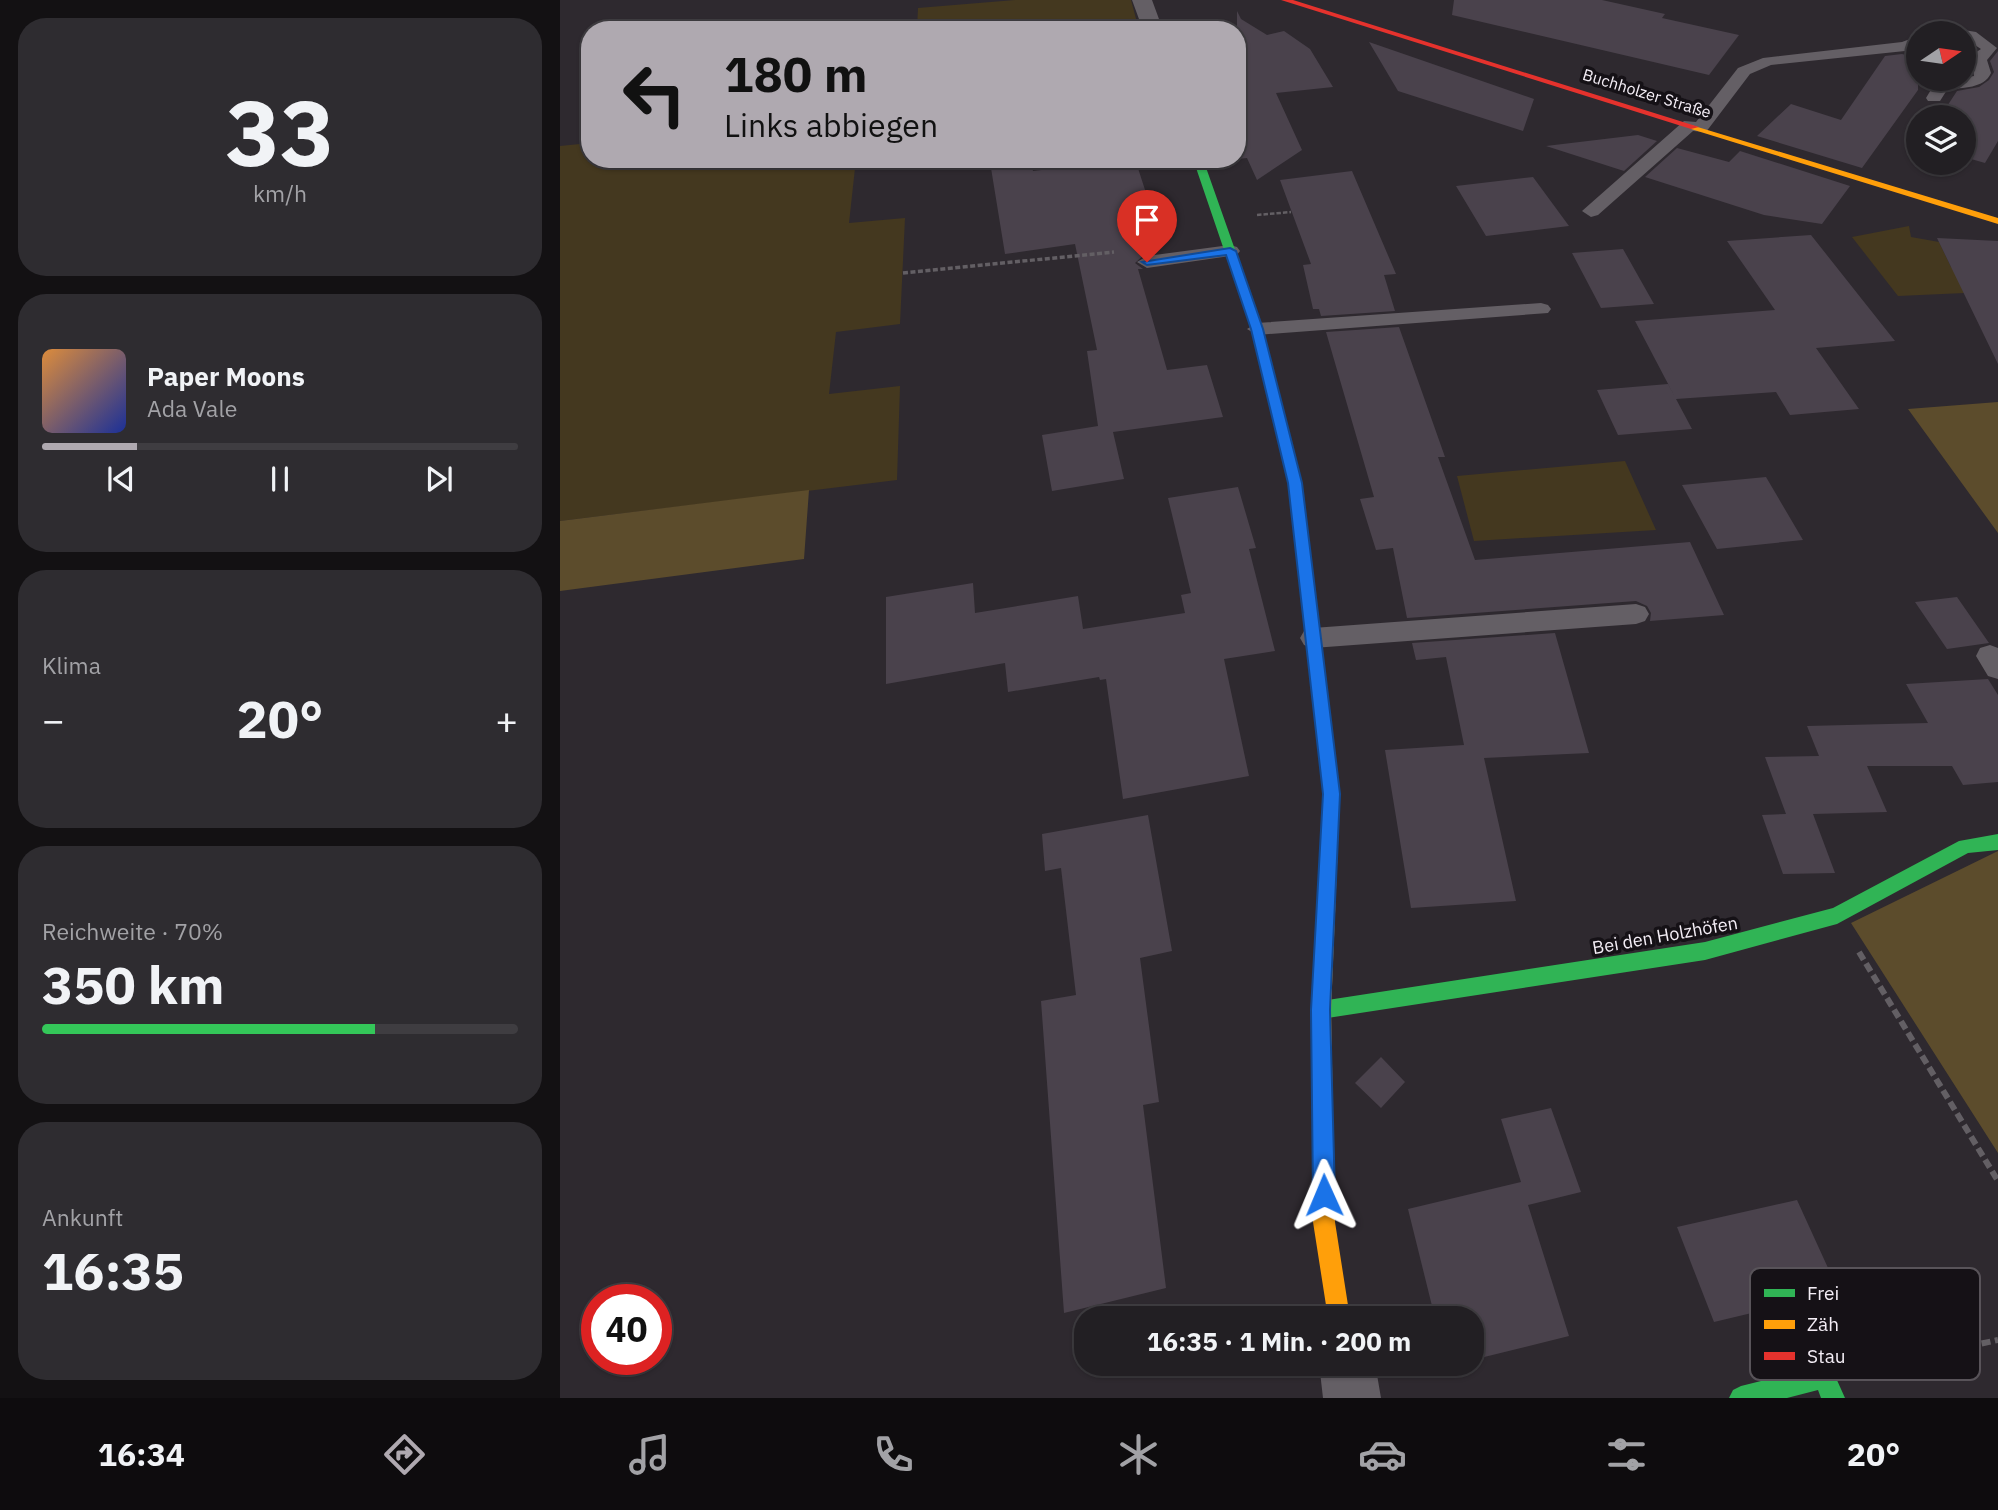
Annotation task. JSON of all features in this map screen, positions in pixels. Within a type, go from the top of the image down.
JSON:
[{"type":"street","points":[[1142,0],[1150,21]]},
{"type":"street","name":"Buchholzer Straße","points":[[1286,0],[1998,221]]},
{"type":"street","points":[[1201,168],[1257,329],[1295,483],[1332,794],[1321,1010],[1324,1222],[1337,1306]]},
{"type":"street","name":"Bei den Holzhöfen","points":[[1321,1010],[1705,951],[1837,916],[1965,846],[1998,842]]},
{"type":"street","points":[[1349,1376],[1352,1398]]},
{"type":"street","points":[[1741,1398],[1812,1380]]},
{"type":"street","points":[[1825,1380],[1833,1398]]},
{"type":"lane","points":[[1976,39],[1989,48],[1985,56],[1976,57]]},
{"type":"lane","points":[[1591,211],[1695,126],[1744,71],[1768,61],[1906,47]]},
{"type":"lane","points":[[1976,64],[1983,73],[1980,80],[1976,81]]},
{"type":"lane","points":[[1934,98],[1938,91]]},
{"type":"lane","points":[[1147,262],[1230,251]]},
{"type":"lane","points":[[1257,329],[1541,309]]},
{"type":"lane","points":[[1313,638],[1636,614]]},
{"type":"path","points":[[903,273],[1119,252]]},
{"type":"path","points":[[1837,916],[1998,1181]]},
{"type":"path","points":[[1980,1343],[1998,1339]]},
{"type":"shaded area","points":[[1015,0],[1131,0],[1137,21],[917,21],[918,8]]},
{"type":"shaded area","points":[[581,144],[581,168],[855,168],[849,223],[905,218],[900,324],[836,332],[829,394],[900,386],[897,480],[560,521],[560,146]]},
{"type":"shaded area","points":[[1909,226],[1911,237],[1939,242],[1951,267],[1977,269],[1987,292],[1898,296],[1852,237]]},
{"type":"shaded area","points":[[1998,402],[1998,533],[1908,409]]},
{"type":"shaded area","points":[[1625,461],[1656,530],[1474,541],[1457,476]]},
{"type":"shaded area","points":[[809,490],[804,559],[560,591],[560,521]]},
{"type":"shaded area","points":[[1998,851],[1998,1153],[1851,923]]},
{"type":"building","points":[[1454,0],[1602,0],[1665,14],[1662,18],[1739,35],[1709,75],[1452,15]]},
{"type":"building","points":[[1246,22],[1267,35],[1284,31],[1310,49],[1333,87],[1276,93],[1302,150],[1257,180],[1247,158]]},
{"type":"building","points":[[1369,42],[1534,99],[1523,131],[1398,91]]},
{"type":"building","points":[[1998,51],[1998,141],[1985,163],[1976,160],[1976,105],[1948,105],[1957,91],[1976,91],[1976,88],[1989,80],[1994,72],[1990,61]]},
{"type":"building","points":[[1906,55],[1906,91],[1917,91],[1862,168],[1757,136],[1791,104],[1841,120],[1885,56]]},
{"type":"building","points":[[1638,135],[1657,141],[1624,171],[1546,146]]},
{"type":"building","points":[[1677,148],[1729,162],[1740,151],[1850,186],[1822,224],[1764,215],[1645,177]]},
{"type":"building","points":[[991,168],[1032,168],[1033,171],[1058,168],[1138,168],[1147,196],[1152,195],[1165,236],[1141,239],[1145,254],[1135,263],[1143,269],[1138,269],[1167,370],[1207,365],[1223,417],[1113,432],[1124,479],[1052,491],[1042,435],[1098,426],[1087,351],[1097,350],[1075,244],[1005,254]]},
{"type":"building","points":[[1352,171],[1396,274],[1384,275],[1395,311],[1321,316],[1319,309],[1313,309],[1303,265],[1311,264],[1280,180]]},
{"type":"building","points":[[1533,177],[1569,226],[1486,236],[1456,186]]},
{"type":"building","points":[[1811,235],[1895,341],[1816,348],[1859,409],[1790,415],[1776,392],[1676,399],[1635,321],[1775,310],[1727,241]]},
{"type":"building","points":[[1937,238],[1998,241],[1998,364]]},
{"type":"building","points":[[1623,249],[1654,304],[1601,308],[1572,253]]},
{"type":"building","points":[[1399,327],[1445,457],[1438,457],[1475,560],[1690,542],[1724,615],[1650,621],[1651,613],[1647,606],[1636,601],[1407,618],[1393,548],[1376,550],[1360,499],[1374,497],[1326,332]]},
{"type":"building","points":[[1668,384],[1692,429],[1618,435],[1597,390]]},
{"type":"building","points":[[1766,477],[1803,540],[1717,549],[1682,485]]},
{"type":"building","points":[[1238,487],[1256,548],[1249,549],[1275,651],[1224,659],[1249,776],[1123,799],[1106,679],[1100,680],[1099,677],[1008,692],[1005,663],[886,684],[886,597],[973,583],[975,613],[1078,596],[1083,629],[1185,613],[1181,595],[1191,593],[1168,498]]},
{"type":"building","points":[[1957,597],[1989,643],[1947,649],[1915,602]]},
{"type":"building","points":[[1555,633],[1589,753],[1484,758],[1516,901],[1411,908],[1385,750],[1464,745],[1446,657],[1416,660],[1412,643]]},
{"type":"building","points":[[1988,679],[1998,695],[1998,782],[1963,785],[1952,766],[1867,766],[1887,812],[1813,814],[1835,873],[1783,874],[1762,815],[1786,814],[1765,757],[1819,756],[1807,726],[1928,723],[1906,684]]},
{"type":"building","points":[[1148,815],[1172,951],[1140,958],[1159,1102],[1143,1105],[1166,1288],[1093,1306],[1074,1306],[1074,1311],[1064,1313],[1041,1001],[1076,995],[1061,868],[1045,871],[1042,834]]},
{"type":"building","points":[[1381,1057],[1405,1082],[1381,1108],[1355,1083]]},
{"type":"building","points":[[1551,1108],[1581,1192],[1528,1205],[1569,1336],[1484,1357],[1484,1306],[1432,1306],[1408,1209],[1521,1182],[1501,1119]]},
{"type":"building","points":[[1797,1200],[1828,1268],[1750,1268],[1750,1313],[1714,1322],[1677,1227]]},
{"type":"traffic: fast","points":[[1201,168],[1257,329],[1295,483],[1328,761]]},
{"type":"traffic: fast","points":[[1321,1010],[1705,951],[1837,916],[1965,846],[1998,842]]},
{"type":"traffic: fast","points":[[1741,1398],[1812,1380]]},
{"type":"traffic: fast","points":[[1825,1380],[1833,1398]]},
{"type":"traffic: slow","points":[[1694,127],[1998,221]]},
{"type":"traffic: slow","points":[[1328,761],[1332,794],[1321,1010],[1324,1222],[1337,1306]]},
{"type":"traffic: jam","points":[[1285,0],[1694,127]]},
{"type":"route","points":[[1147,262],[1230,251],[1257,329],[1295,483],[1332,794],[1321,1010],[1324,1195]]}]
